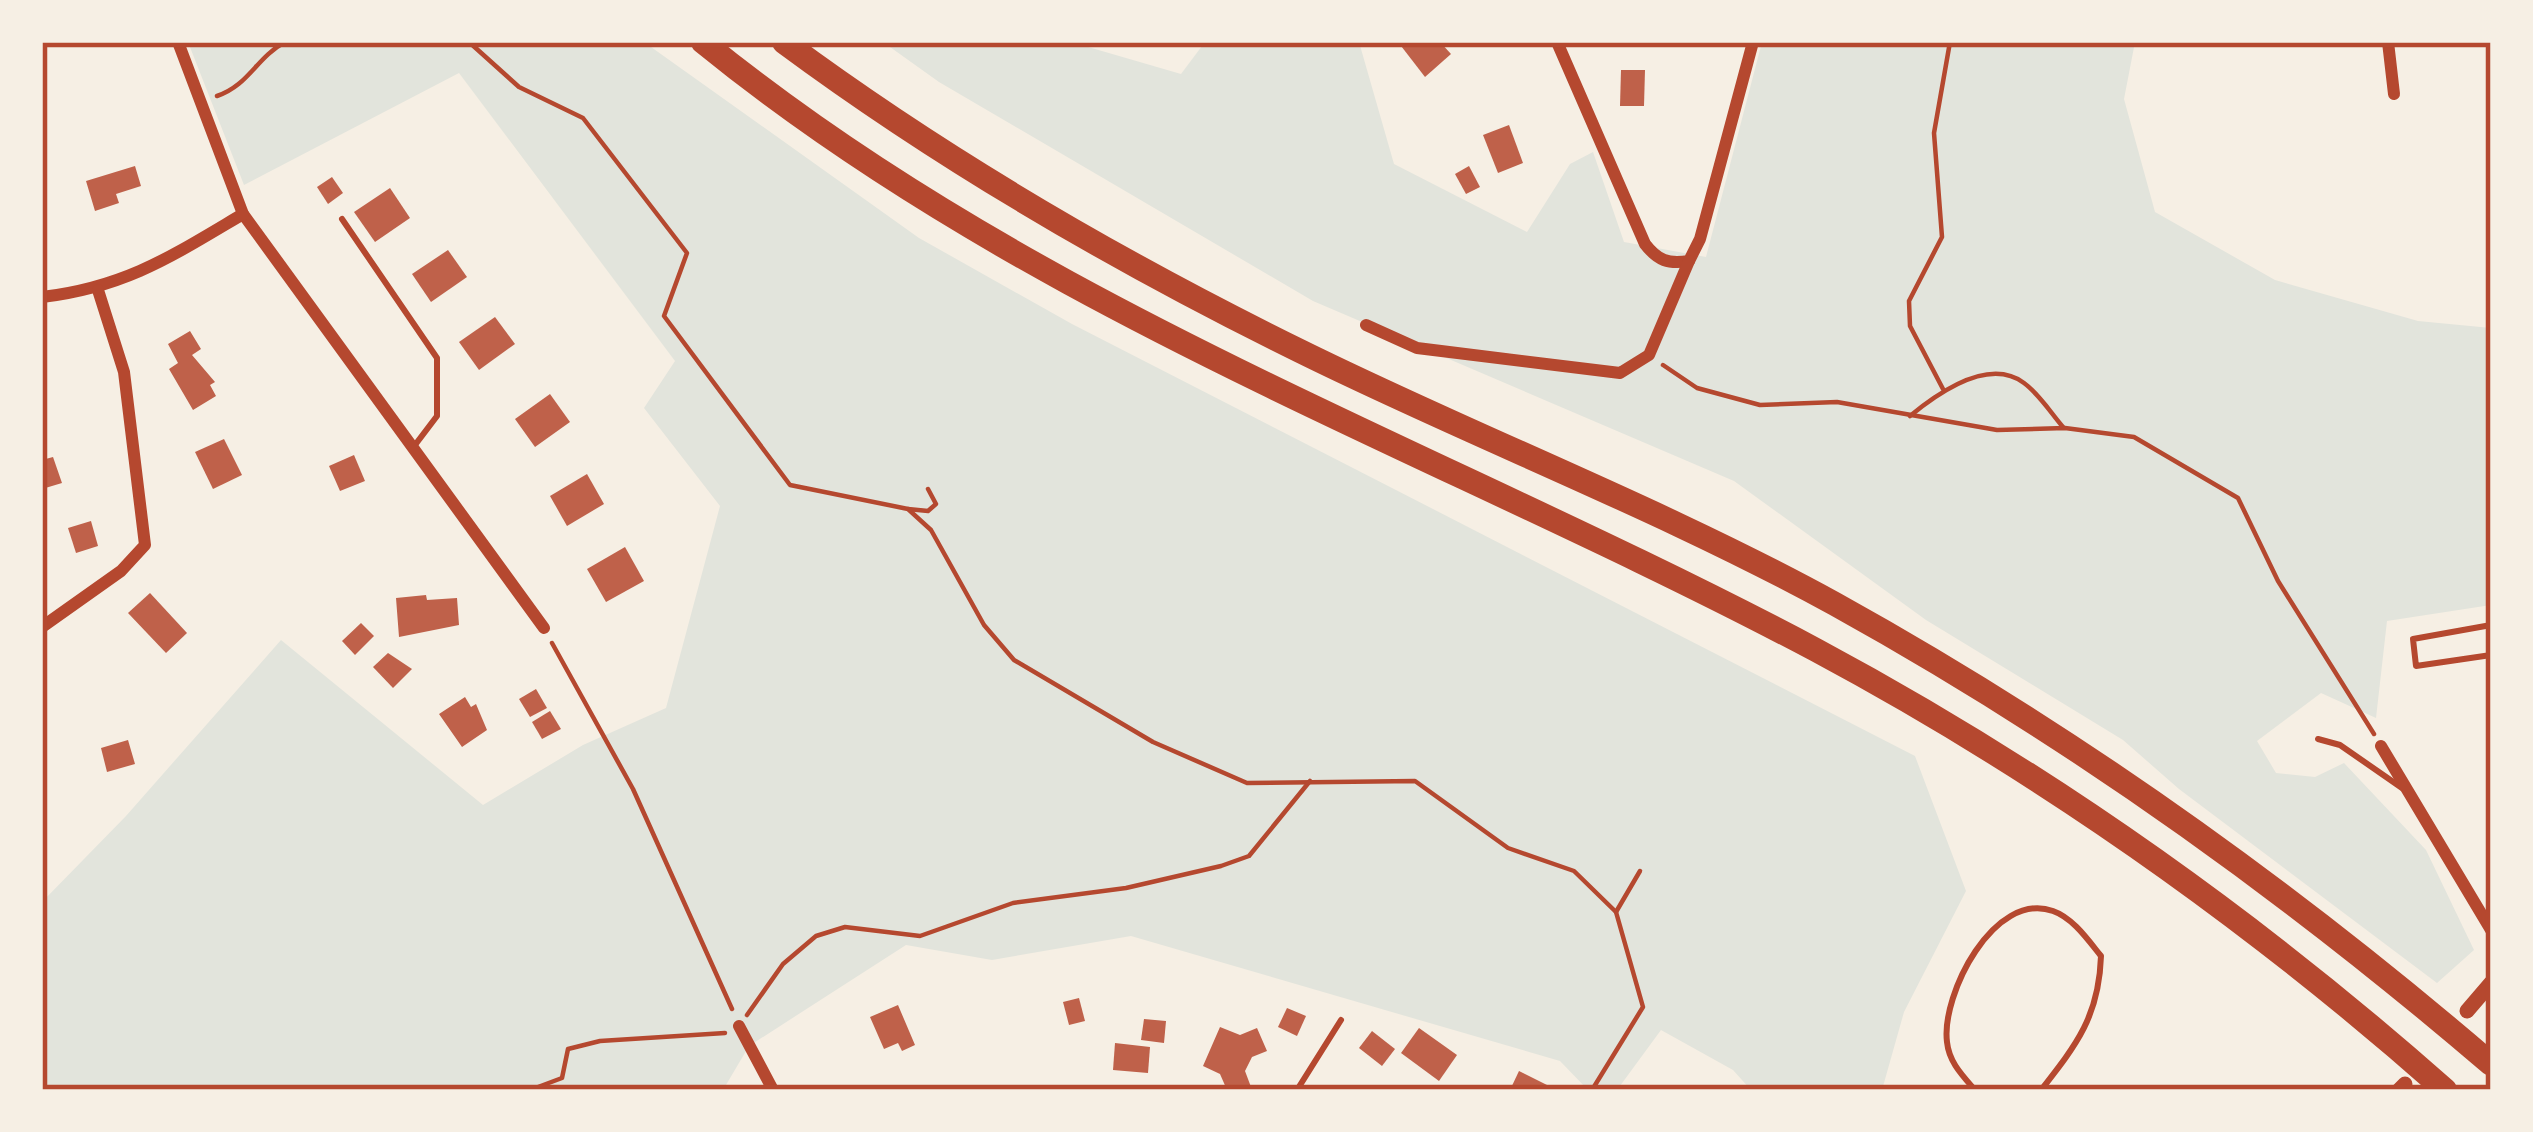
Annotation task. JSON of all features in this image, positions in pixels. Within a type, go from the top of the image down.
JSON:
[{"type":"highway","points":[[703,42],[839,143],[968,224],[1235,373],[1670,578],[1938,718],[2062,796],[2226,911],[2445,1090]]},
{"type":"highway","points":[[784,42],[958,163],[1074,233],[1300,351],[1833,604],[1999,701],[2264,878],[2491,1064]]},
{"type":"street","points":[[178,42],[243,214],[544,628]]},
{"type":"street","points":[[1558,42],[1645,244],[1663,262],[1689,261]]},
{"type":"street","points":[[1366,325],[1417,347],[1607,374],[1632,370],[1648,355],[1705,224],[1753,42]]},
{"type":"street","points":[[2388,42],[2394,94]]},
{"type":"street","points":[[42,297],[98,290],[160,263],[243,214]]},
{"type":"street","points":[[42,627],[121,571],[145,545],[124,372],[98,290]]},
{"type":"street","points":[[2381,746],[2491,930]]},
{"type":"street","points":[[2467,1011],[2491,983]]},
{"type":"street","points":[[739,1026],[772,1090]]},
{"type":"lane","points":[[342,219],[437,358],[437,416],[415,445]]},
{"type":"lane","points":[[2491,625],[2413,639],[2416,666],[2491,655]]},
{"type":"lane","points":[[2318,739],[2340,745],[2404,790]]},
{"type":"lane","points":[[1975,1090],[1953,1064],[1946,1041],[1952,999],[1983,940],[2026,910],[2051,910],[2077,927],[2101,956],[2099,997],[2076,1045],[2042,1090]]},
{"type":"lane","points":[[1298,1090],[1341,1020]]},
{"type":"path","points":[[202,101],[242,87],[263,54],[285,42]]},
{"type":"path","points":[[469,42],[519,87],[583,118],[687,253],[664,316],[790,485],[928,511],[936,504],[928,489]]},
{"type":"path","points":[[1943,389],[1910,326],[1909,302],[1942,237],[1934,133],[1949,42]]},
{"type":"path","points":[[1648,355],[1697,388],[1760,405],[1837,402],[1997,430],[2065,428],[2134,436],[2238,498],[2278,581],[2381,746]]},
{"type":"path","points":[[1910,416],[1943,389],[1996,374],[2022,381],[2065,428]]},
{"type":"path","points":[[908,509],[931,530],[984,625],[1014,660],[1153,742],[1247,783],[1415,781],[1508,848],[1574,871],[1616,912],[1643,1007],[1592,1090]]},
{"type":"path","points":[[544,628],[632,789],[739,1026]]},
{"type":"path","points":[[530,1090],[562,1078],[568,1049],[600,1041],[717,1036],[739,1026],[783,964],[816,936],[845,927],[920,936],[1013,903],[1126,888],[1249,856],[1310,781]]},
{"type":"path","points":[[1616,912],[1640,871]]},
{"type":"shaded area","points":[[188,42],[644,42],[919,238],[1072,324],[1915,756],[1966,891],[1904,1012],[1882,1090],[1751,1090],[1733,1070],[1661,1030],[1617,1090],[1588,1090],[1560,1061],[1131,936],[992,960],[906,945],[749,1046],[723,1090],[42,1090],[42,902],[126,816],[281,640],[483,805],[583,745],[666,708],[720,506],[644,408],[675,361],[459,73],[244,185]]},
{"type":"shaded area","points":[[883,42],[1071,42],[1181,74],[1205,42],[1359,42],[1394,164],[1527,232],[1570,164],[1593,152],[1624,242],[1706,257],[1762,42],[2135,42],[2124,99],[2155,212],[2275,280],[2418,321],[2491,328],[2491,605],[2387,621],[2376,718],[2321,693],[2257,741],[2276,773],[2315,777],[2344,763],[2426,850],[2474,950],[2437,983],[2179,789],[2123,740],[1926,620],[1734,481],[1313,301],[939,82]]},
{"type":"building","points":[[1398,42],[1440,42],[1451,54],[1425,77]]},
{"type":"building","points":[[1621,70],[1645,70],[1644,106],[1620,106]]},
{"type":"building","points":[[1509,125],[1523,163],[1498,173],[1483,135]]},
{"type":"building","points":[[135,166],[141,186],[116,194],[119,203],[95,211],[86,181]]},
{"type":"building","points":[[1469,166],[1480,187],[1466,194],[1455,174]]},
{"type":"building","points":[[332,177],[343,193],[328,204],[317,187]]},
{"type":"building","points":[[390,188],[410,218],[375,242],[354,212]]},
{"type":"building","points":[[448,250],[467,277],[431,302],[412,274]]},
{"type":"building","points":[[495,317],[515,344],[479,370],[459,342]]},
{"type":"building","points":[[190,331],[201,349],[192,355],[215,382],[210,385],[216,396],[193,410],[169,369],[178,363],[168,344]]},
{"type":"building","points":[[550,394],[570,422],[535,447],[515,419]]},
{"type":"building","points":[[224,439],[242,475],[213,489],[195,452]]},
{"type":"building","points":[[354,455],[365,481],[340,491],[329,466]]},
{"type":"building","points":[[53,457],[62,483],[42,489],[42,460]]},
{"type":"building","points":[[587,474],[604,504],[567,526],[550,496]]},
{"type":"building","points":[[91,521],[98,546],[76,553],[68,528]]},
{"type":"building","points":[[625,547],[644,581],[606,602],[587,569]]},
{"type":"building","points":[[150,593],[187,633],[166,653],[128,613]]},
{"type":"building","points":[[426,595],[427,600],[457,598],[459,625],[399,637],[396,598]]},
{"type":"building","points":[[361,623],[374,636],[355,655],[342,641]]},
{"type":"building","points":[[388,653],[412,669],[393,688],[373,667]]},
{"type":"building","points":[[536,689],[547,708],[530,717],[519,699]]},
{"type":"building","points":[[465,697],[471,707],[476,704],[487,730],[462,747],[439,714]]},
{"type":"building","points":[[550,711],[561,729],[542,739],[532,722]]},
{"type":"building","points":[[128,740],[135,764],[107,772],[101,748]]},
{"type":"building","points":[[1079,998],[1085,1021],[1069,1025],[1063,1002]]},
{"type":"building","points":[[898,1005],[915,1045],[902,1051],[898,1043],[884,1049],[870,1017]]},
{"type":"building","points":[[1287,1008],[1306,1016],[1297,1036],[1278,1027]]},
{"type":"building","points":[[1144,1019],[1166,1021],[1164,1043],[1141,1040]]},
{"type":"building","points":[[1220,1027],[1240,1035],[1257,1028],[1267,1051],[1252,1057],[1245,1071],[1251,1087],[1227,1090],[1220,1074],[1203,1066]]},
{"type":"building","points":[[1419,1028],[1457,1055],[1439,1081],[1401,1053]]},
{"type":"building","points":[[1372,1031],[1395,1049],[1382,1066],[1359,1048]]},
{"type":"building","points":[[1115,1043],[1150,1047],[1148,1073],[1113,1070]]},
{"type":"building","points":[[1519,1071],[1547,1085],[1545,1090],[1510,1090]]}]
